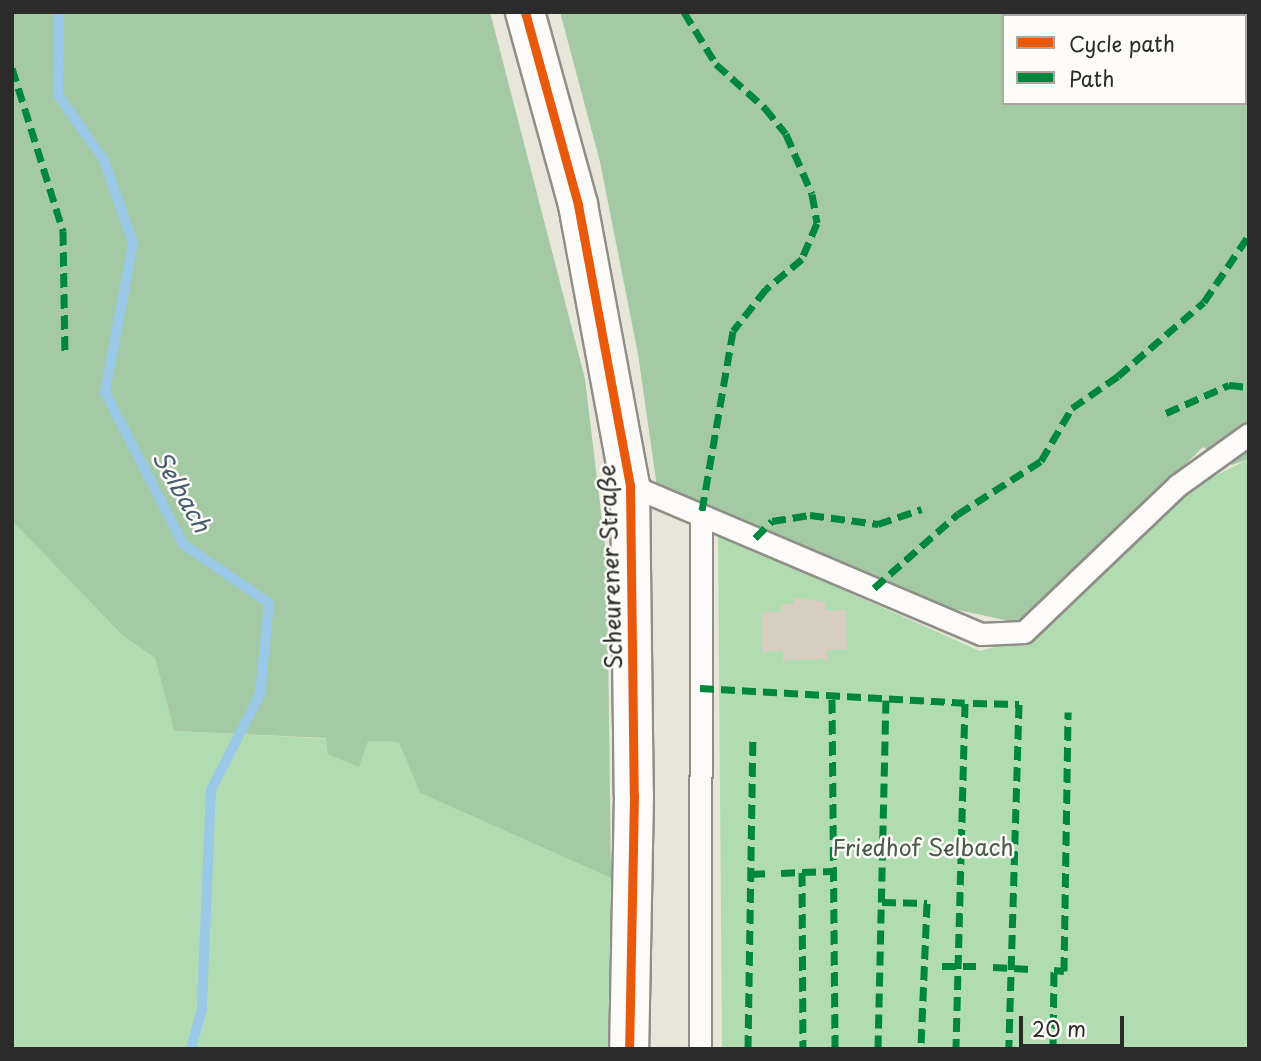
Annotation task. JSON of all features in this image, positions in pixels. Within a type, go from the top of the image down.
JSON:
[{"type":"street","name":"Scheurener Straße","points":[[525,12],[578,205],[631,485],[634,795],[629,1049]]},
{"type":"lane","points":[[631,485],[981,634],[1024,632],[1178,485],[1249,434]]},
{"type":"lane","points":[[700,1049],[701,516]]},
{"type":"green space","points":[[12,12],[490,12],[585,379],[607,562],[611,878],[420,793],[399,742],[368,741],[359,767],[328,754],[326,738],[174,731],[155,658],[122,635],[12,521]]},
{"type":"green space","points":[[560,12],[1249,12],[1249,459],[1232,465],[1203,447],[1022,624],[945,607],[657,487],[638,354],[600,162]]},
{"type":"green space","name":"Friedhof Selbach","points":[[1249,459],[1249,1049],[722,1049],[718,534],[980,651],[1027,639],[1193,487]]},
{"type":"green space","points":[[12,521],[122,635],[155,658],[174,731],[400,742],[420,793],[611,878],[608,1049],[12,1049]]},
{"type":"building","points":[[794,597],[825,602],[825,611],[846,610],[847,649],[827,650],[827,664],[824,659],[786,660],[783,666],[783,651],[762,652],[761,613],[781,612],[781,604],[794,604]]},
{"type":"waterway","name":"Selbach","points":[[59,12],[58,95],[104,160],[133,243],[105,392],[183,544],[269,603],[260,694],[211,790],[202,1009],[191,1049]]},
{"type":"marked path","points":[[684,12],[716,64],[765,108],[786,134],[812,194],[817,223],[802,259],[766,289],[733,331],[701,516]]},
{"type":"marked path","points":[[12,68],[63,231],[65,356]]},
{"type":"marked path","points":[[874,588],[958,514],[1041,461],[1072,408],[1118,376],[1204,302],[1249,235]]},
{"type":"marked path","points":[[1166,413],[1229,385],[1249,387]]},
{"type":"marked path","points":[[755,538],[772,521],[810,515],[878,524],[922,509]]},
{"type":"marked path","points":[[700,688],[965,703],[956,1049]]},
{"type":"marked path","points":[[832,699],[835,1049]]},
{"type":"marked path","points":[[878,1049],[886,700]]},
{"type":"marked path","points":[[973,703],[1019,704],[1009,1049]]},
{"type":"marked path","points":[[1053,1049],[1054,970],[1064,971],[1068,712]]},
{"type":"marked path","points":[[748,1049],[753,736]]},
{"type":"marked path","points":[[802,872],[833,871]]},
{"type":"marked path","points":[[781,873],[802,872],[803,1049]]},
{"type":"marked path","points":[[751,874],[771,873]]},
{"type":"marked path","points":[[882,902],[927,903],[921,1049]]},
{"type":"marked path","points":[[942,966],[976,966]]},
{"type":"marked path","points":[[993,967],[1031,969]]},
{"type":"cycle path","points":[[525,12],[578,205],[630,485],[634,795],[629,1049]]}]
